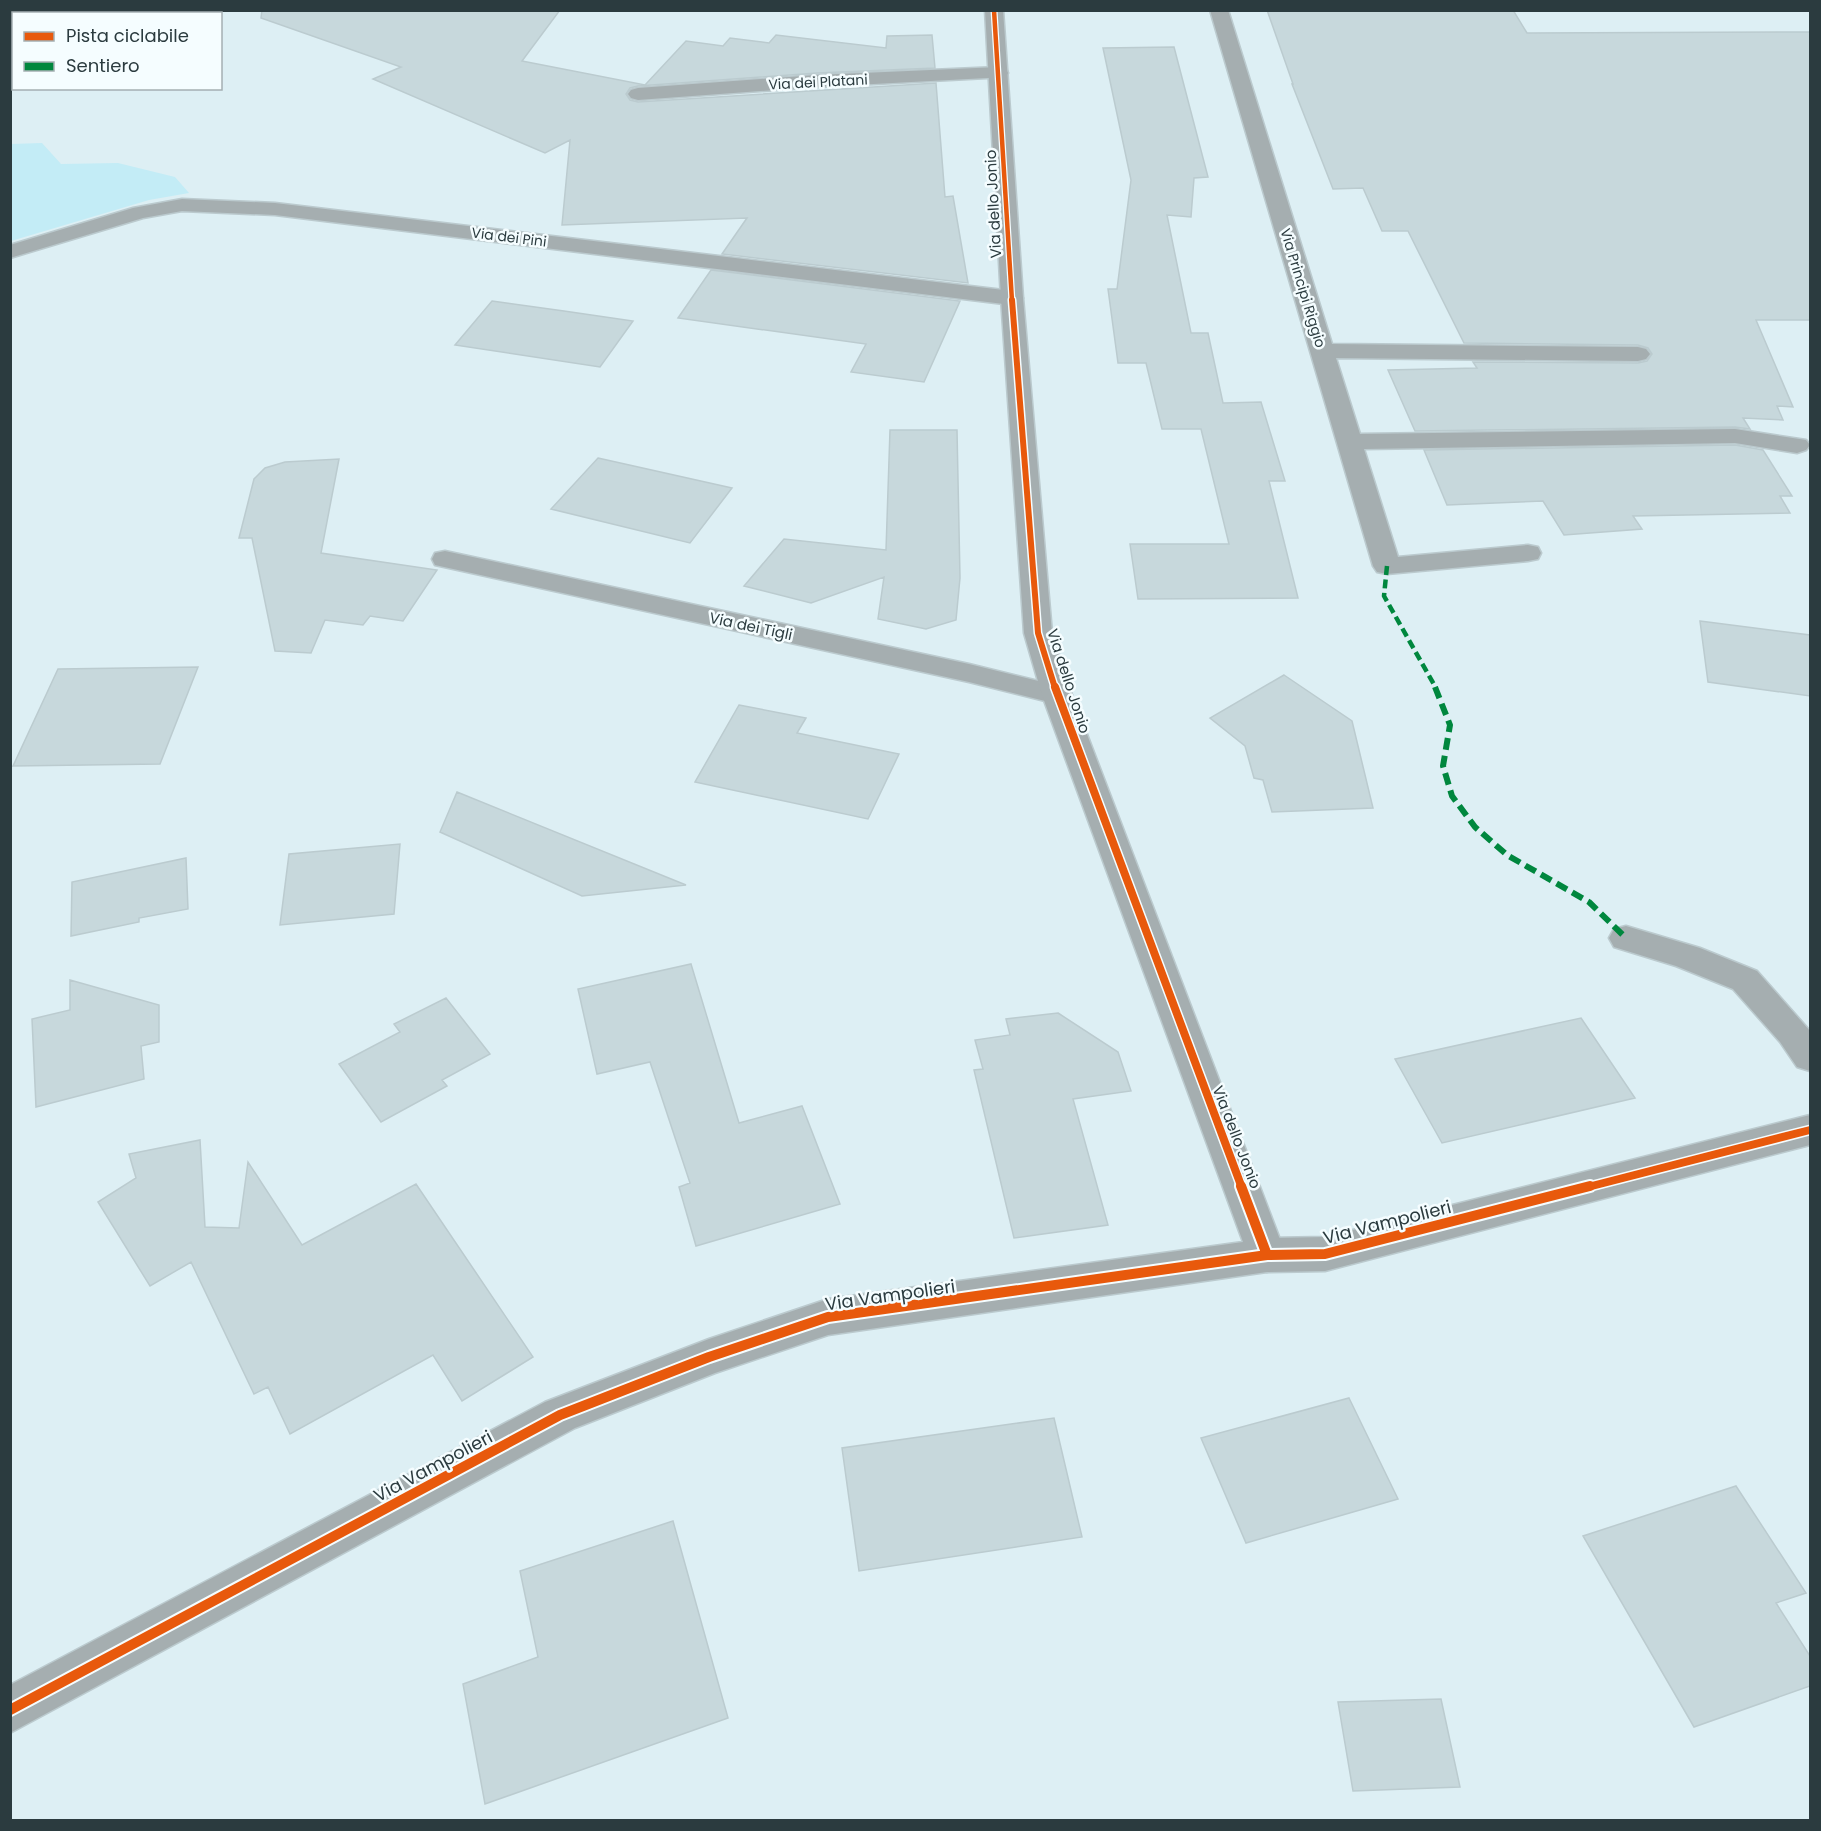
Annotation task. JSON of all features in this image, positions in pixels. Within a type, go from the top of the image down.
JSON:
[{"type":"street","name":"Via dello Jonio","points":[[994,10],[1012,298],[1038,633],[1057,695],[1267,1255]]},
{"type":"street","name":"Via Principi Riggio","points":[[1219,10],[1387,566],[1528,553]]},
{"type":"street","name":"Via dei Platani","points":[[638,94],[817,81],[999,73]]},
{"type":"street","name":"Via dei Pini","points":[[10,252],[140,212],[182,205],[211,205],[275,209],[1012,298]]},
{"type":"street","points":[[1323,351],[1638,354]]},
{"type":"street","points":[[1350,442],[1735,436],[1797,445]]},
{"type":"street","name":"Via dei Tigli","points":[[445,559],[969,673],[1057,695]]},
{"type":"street","points":[[1626,938],[1688,957],[1745,980],[1792,1032],[1810,1057]]},
{"type":"street","name":"Via Vampolieri","points":[[10,1710],[560,1415],[709,1357],[828,1317],[1267,1255],[1325,1254],[1810,1130]]},
{"type":"shaded area","points":[[42,143],[61,164],[118,163],[175,177],[189,193],[149,200],[11,241],[11,144]]},
{"type":"building","points":[[262,10],[560,10],[522,61],[645,85],[686,41],[723,46],[730,38],[769,43],[776,35],[886,48],[887,36],[932,35],[935,68],[817,73],[638,86],[630,88],[626,94],[630,100],[638,102],[936,83],[945,197],[953,196],[968,283],[722,254],[747,218],[562,225],[570,140],[545,153],[373,79],[401,67],[261,18]]},
{"type":"building","points":[[1267,10],[1513,10],[1527,33],[1810,32],[1810,320],[1756,320],[1793,407],[1777,406],[1783,420],[1743,418],[1750,429],[1735,427],[1415,431],[1388,370],[1477,368],[1473,362],[1638,363],[1647,361],[1652,354],[1648,348],[1638,345],[1464,343],[1408,231],[1382,231],[1363,188],[1333,189],[1292,84]]},
{"type":"building","points":[[1174,47],[1208,177],[1194,178],[1191,217],[1167,215],[1191,333],[1208,333],[1223,403],[1261,402],[1285,481],[1269,481],[1298,598],[1138,599],[1130,544],[1229,544],[1201,429],[1162,429],[1146,363],[1118,363],[1108,289],[1117,289],[1131,180],[1103,48]]},
{"type":"building","points":[[711,270],[960,301],[924,382],[851,372],[866,344],[678,318]]},
{"type":"building","points":[[492,301],[633,321],[600,367],[455,345]]},
{"type":"building","points":[[890,430],[957,430],[960,578],[956,620],[926,629],[878,619],[884,577],[811,603],[744,586],[784,539],[886,550]]},
{"type":"building","points":[[1735,445],[1763,450],[1792,496],[1780,496],[1790,513],[1633,516],[1642,529],[1564,535],[1543,501],[1447,505],[1424,450]]},
{"type":"building","points":[[598,458],[732,488],[690,543],[551,509]]},
{"type":"building","points":[[339,459],[321,553],[437,570],[403,621],[370,616],[363,625],[325,620],[311,653],[275,651],[252,538],[239,538],[254,479],[265,468],[285,462]]},
{"type":"building","points":[[1700,621],[1810,635],[1810,696],[1708,682]]},
{"type":"building","points":[[198,667],[160,764],[13,766],[58,669]]},
{"type":"building","points":[[1284,675],[1352,721],[1373,808],[1272,812],[1263,780],[1254,778],[1245,746],[1210,718]]},
{"type":"building","points":[[739,705],[806,718],[797,733],[899,754],[868,819],[695,782]]},
{"type":"building","points":[[457,792],[686,885],[582,896],[440,832]]},
{"type":"building","points":[[400,844],[394,914],[280,925],[289,854]]},
{"type":"building","points":[[186,858],[188,909],[139,918],[139,922],[71,936],[72,882]]},
{"type":"building","points":[[691,964],[739,1123],[802,1106],[840,1204],[696,1246],[679,1187],[690,1183],[650,1062],[597,1074],[578,989]]},
{"type":"building","points":[[70,980],[159,1005],[159,1042],[141,1046],[144,1079],[36,1107],[32,1019],[70,1010]]},
{"type":"building","points":[[446,998],[490,1054],[442,1080],[447,1086],[381,1122],[339,1064],[400,1032],[394,1024]]},
{"type":"building","points":[[1058,1013],[1118,1052],[1131,1091],[1073,1099],[1108,1225],[1014,1238],[974,1070],[983,1069],[975,1040],[1010,1035],[1006,1019]]},
{"type":"building","points":[[1581,1018],[1635,1098],[1442,1143],[1395,1059]]},
{"type":"building","points":[[200,1140],[205,1227],[239,1228],[248,1162],[302,1245],[416,1184],[533,1357],[462,1401],[433,1355],[290,1434],[268,1387],[254,1394],[191,1262],[150,1286],[98,1202],[136,1178],[129,1154]]},
{"type":"building","points":[[1349,1398],[1398,1499],[1246,1543],[1201,1438]]},
{"type":"building","points":[[1054,1418],[1082,1537],[859,1571],[842,1448]]},
{"type":"building","points":[[1736,1486],[1806,1593],[1776,1603],[1810,1656],[1810,1686],[1694,1727],[1583,1536]]},
{"type":"building","points":[[673,1521],[728,1718],[485,1804],[463,1684],[538,1657],[520,1571]]},
{"type":"building","points":[[1441,1699],[1460,1787],[1353,1791],[1338,1702]]},
{"type":"marked path","points":[[1387,566],[1384,596],[1439,694],[1450,725],[1443,766],[1452,796],[1475,827],[1507,855],[1589,902],[1626,938]]},
{"type":"cycle path","points":[[994,10],[1012,298],[1038,633],[1057,695],[1267,1255]]},
{"type":"cycle path","points":[[10,1710],[560,1415],[709,1357],[828,1317],[1267,1255],[1325,1254],[1810,1130]]}]
